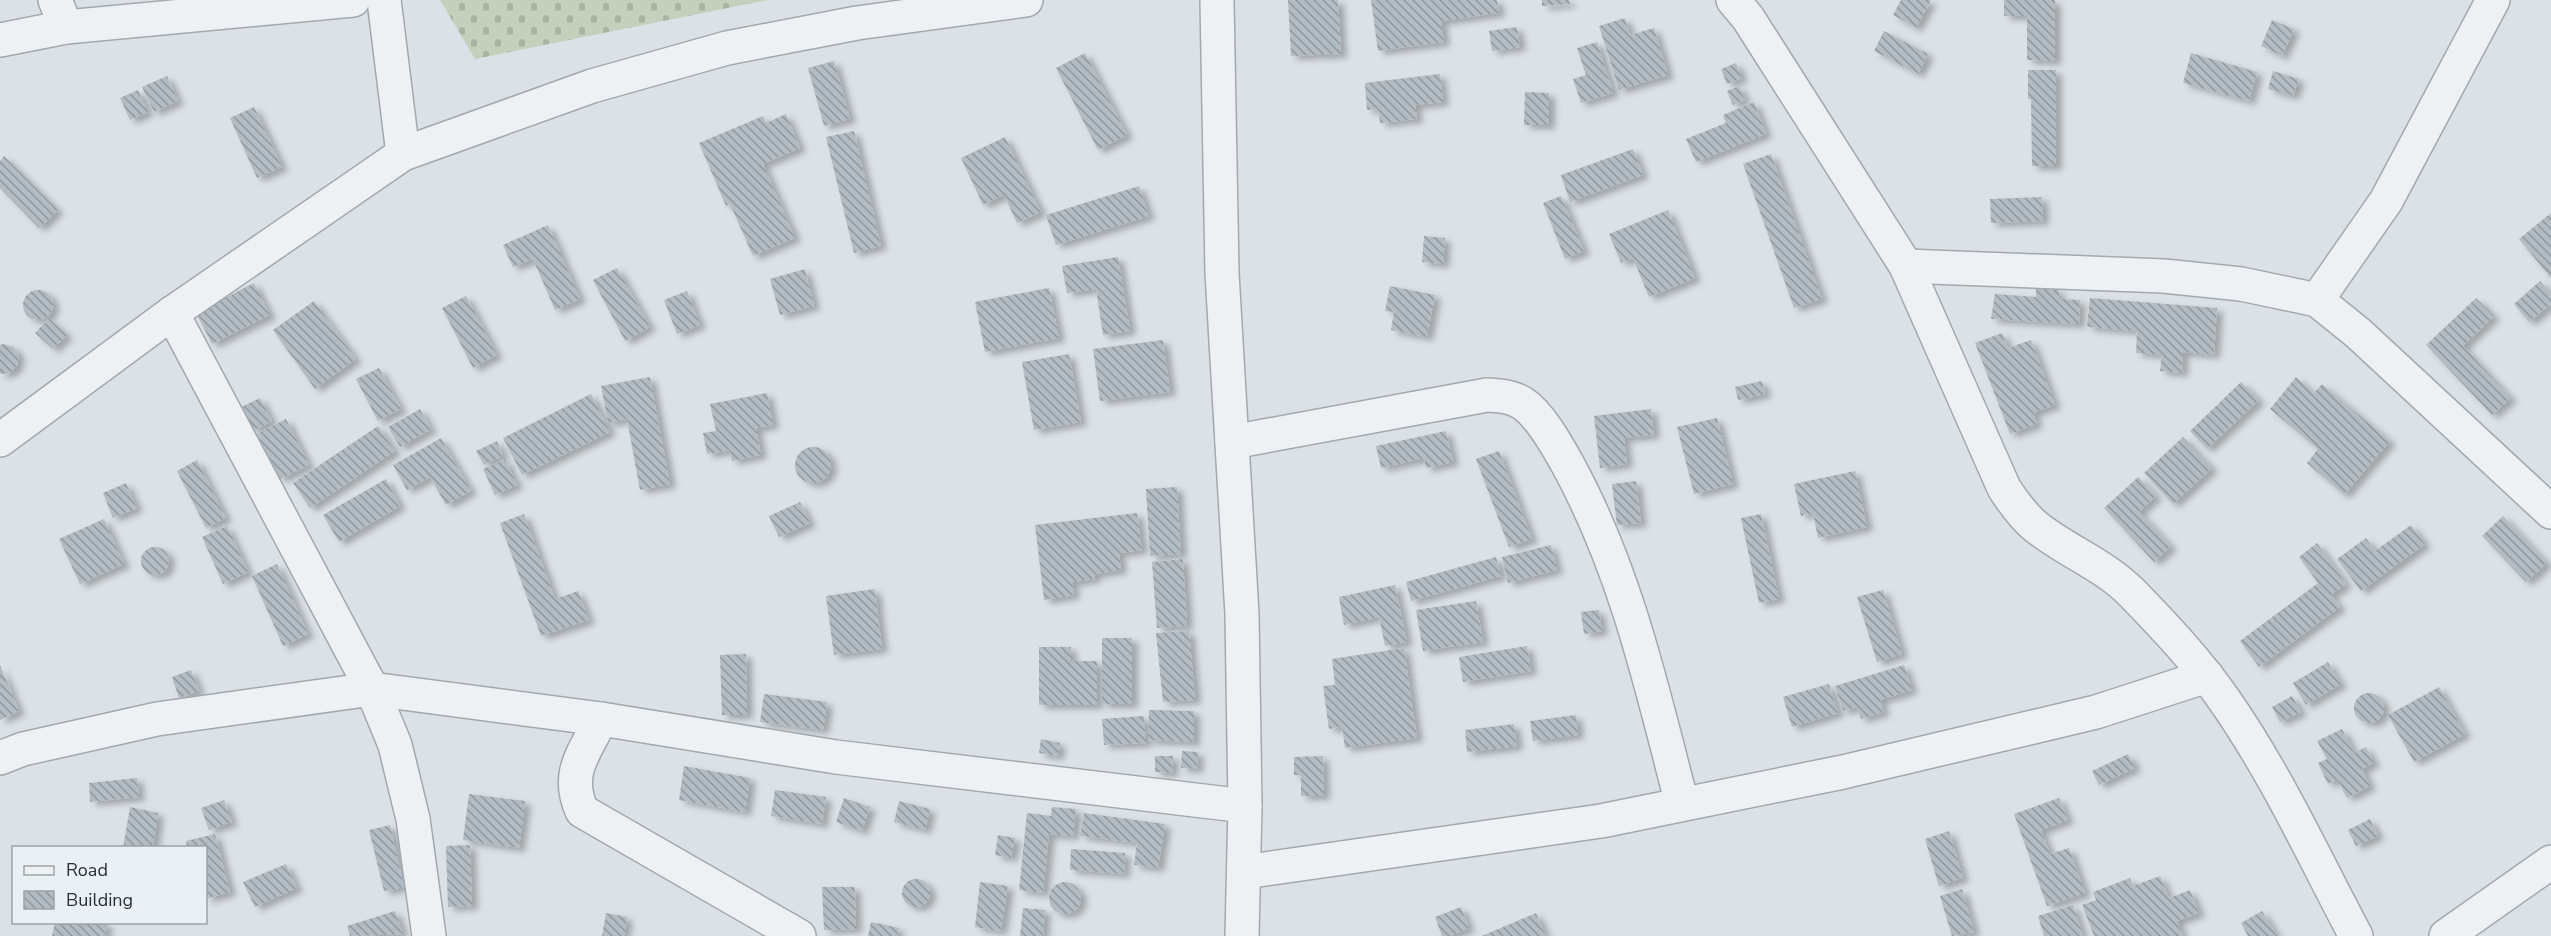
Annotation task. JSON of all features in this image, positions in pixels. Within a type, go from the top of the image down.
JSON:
[{"type":"street","points":[[0,40],[60,13],[353,0]]},
{"type":"street","points":[[384,0],[403,154]]},
{"type":"street","points":[[0,440],[172,313],[403,154],[592,86],[728,48],[858,23],[1026,0]]},
{"type":"street","points":[[1217,0],[1222,273],[1242,614],[1245,806],[1242,936]]},
{"type":"street","points":[[1733,0],[1748,18],[1906,266],[2004,488],[2018,510],[2037,527],[2092,562],[2131,591],[2207,676],[2226,702],[2271,777],[2356,936]]},
{"type":"street","points":[[2317,300],[2386,201],[2493,0]]},
{"type":"street","points":[[1906,266],[2164,276],[2241,284],[2317,300],[2358,333],[2551,512]]},
{"type":"street","points":[[172,313],[372,689],[395,745],[413,819],[429,936]]},
{"type":"street","points":[[1232,442],[1487,395],[1507,396],[1524,404],[1554,440],[1585,496],[1622,582],[1682,804]]},
{"type":"street","points":[[1244,872],[1601,821],[1843,772],[2096,712],[2207,676]]},
{"type":"street","points":[[0,758],[24,749],[157,719],[372,689],[601,719],[836,757],[1245,806]]},
{"type":"street","points":[[601,719],[574,775],[574,793],[582,811],[799,936]]},
{"type":"street","points":[[2446,936],[2551,862]]},
{"type":"green space","points":[[440,0],[768,0],[475,59]]},
{"type":"building","points":[[1288,0],[1338,0],[1341,54],[1291,56]]},
{"type":"building","points":[[1371,0],[1497,0],[1499,13],[1441,21],[1444,42],[1378,51]]},
{"type":"building","points":[[1542,0],[1569,0],[1570,4],[1542,6]]},
{"type":"building","points":[[1901,0],[1931,0],[1916,28],[1893,15]]},
{"type":"building","points":[[2004,0],[2055,0],[2055,61],[2027,60],[2027,16],[2004,16]]},
{"type":"building","points":[[1625,18],[1630,35],[1654,28],[1668,75],[1619,90],[1599,26]]},
{"type":"building","points":[[2272,20],[2294,29],[2282,56],[2261,46]]},
{"type":"building","points":[[1517,27],[1520,47],[1492,51],[1489,31]]},
{"type":"building","points":[[1884,31],[1928,54],[1918,74],[1874,51]]},
{"type":"building","points":[[1597,42],[1613,93],[1581,103],[1573,79],[1586,75],[1577,48]]},
{"type":"building","points":[[1085,53],[1127,135],[1098,150],[1056,68]]},
{"type":"building","points":[[2191,53],[2257,72],[2249,101],[2183,83]]},
{"type":"building","points":[[834,61],[850,119],[824,126],[808,68]]},
{"type":"building","points":[[1736,63],[1742,78],[1727,84],[1721,69]]},
{"type":"building","points":[[2028,70],[2056,70],[2056,166],[2032,166]]},
{"type":"building","points":[[2273,71],[2299,79],[2293,96],[2268,89]]},
{"type":"building","points":[[1440,74],[1443,102],[1415,105],[1417,119],[1380,123],[1378,109],[1367,110],[1365,83]]},
{"type":"building","points":[[167,76],[178,101],[154,112],[142,87]]},
{"type":"building","points":[[1739,86],[1745,100],[1733,105],[1727,91]]},
{"type":"building","points":[[138,90],[148,112],[130,120],[120,98]]},
{"type":"building","points":[[1525,92],[1549,93],[1549,125],[1524,125]]},
{"type":"building","points":[[1754,102],[1766,134],[1696,162],[1686,139],[1726,123],[1723,115]]},
{"type":"building","points":[[254,107],[282,167],[257,178],[230,118]]},
{"type":"building","points":[[786,114],[800,148],[763,164],[795,238],[753,256],[730,204],[726,206],[699,143],[763,116],[766,123]]},
{"type":"building","points":[[854,131],[881,246],[854,253],[826,137]]},
{"type":"building","points":[[1005,137],[1041,212],[1017,223],[1004,195],[983,205],[961,158]]},
{"type":"building","points":[[1633,149],[1643,175],[1570,202],[1561,175]]},
{"type":"building","points":[[1771,154],[1822,299],[1794,308],[1743,164]]},
{"type":"building","points":[[4,156],[58,210],[39,228],[0,188],[0,161]]},
{"type":"building","points":[[1139,186],[1149,216],[1056,245],[1046,215]]},
{"type":"building","points":[[1561,196],[1584,251],[1565,259],[1543,203]]},
{"type":"building","points":[[2042,197],[2043,221],[1991,223],[1990,199]]},
{"type":"building","points":[[1668,210],[1695,278],[1649,297],[1633,258],[1621,263],[1609,234]]},
{"type":"building","points":[[2551,213],[2551,278],[2519,239]]},
{"type":"building","points":[[548,225],[580,299],[555,310],[533,259],[513,267],[503,245]]},
{"type":"building","points":[[1424,236],[1445,238],[1443,264],[1422,262]]},
{"type":"building","points":[[1118,257],[1130,331],[1103,335],[1096,289],[1067,293],[1062,266]]},
{"type":"building","points":[[617,268],[650,327],[625,341],[593,280]]},
{"type":"building","points":[[805,269],[814,306],[780,315],[770,279]]},
{"type":"building","points":[[2540,281],[2551,294],[2551,304],[2529,322],[2514,304]]},
{"type":"building","points":[[254,283],[270,315],[212,344],[196,313]]},
{"type":"building","points":[[1390,286],[1435,295],[1427,337],[1391,330],[1394,312],[1385,311]]},
{"type":"building","points":[[1049,288],[1059,338],[985,352],[975,302]]},
{"type":"building","points":[[2036,288],[2059,290],[2059,299],[2080,300],[2079,324],[1991,319],[1995,294],[2036,297]]},
{"type":"building","points":[[38,290],[49,294],[53,305],[49,316],[38,320],[27,316],[23,305],[27,294]]},
{"type":"building","points":[[687,291],[700,325],[677,334],[664,300]]},
{"type":"building","points":[[466,296],[497,355],[473,368],[442,308]]},
{"type":"building","points":[[2090,298],[2217,308],[2214,355],[2183,352],[2182,373],[2160,371],[2162,355],[2136,353],[2137,331],[2087,327]]},
{"type":"building","points":[[2476,298],[2494,316],[2463,346],[2511,398],[2492,415],[2426,345]]},
{"type":"building","points":[[314,301],[356,359],[315,389],[273,330]]},
{"type":"building","points":[[49,318],[67,335],[53,349],[35,333]]},
{"type":"building","points":[[2002,333],[2008,348],[2031,340],[2055,405],[2033,413],[2037,424],[2010,434],[1975,343]]},
{"type":"building","points":[[1163,340],[1170,392],[1100,401],[1093,349]]},
{"type":"building","points":[[0,345],[13,347],[19,355],[17,366],[10,373],[0,374]]},
{"type":"building","points":[[1069,354],[1081,422],[1034,430],[1022,362]]},
{"type":"building","points":[[379,368],[401,409],[378,421],[356,379]]},
{"type":"building","points":[[650,377],[670,484],[640,490],[627,419],[608,423],[601,386]]},
{"type":"building","points":[[2296,377],[2314,393],[2322,384],[2390,441],[2344,495],[2307,463],[2318,449],[2270,409]]},
{"type":"building","points":[[1762,381],[1765,394],[1738,400],[1735,387]]},
{"type":"building","points":[[2241,382],[2259,400],[2207,449],[2190,431]]},
{"type":"building","points":[[767,393],[773,425],[756,428],[761,455],[732,461],[730,450],[707,454],[703,433],[716,431],[710,404]]},
{"type":"building","points":[[591,394],[610,432],[522,475],[503,438]]},
{"type":"building","points":[[260,398],[272,421],[253,431],[241,407]]},
{"type":"building","points":[[420,409],[431,429],[400,447],[388,427]]},
{"type":"building","points":[[1651,409],[1654,435],[1624,438],[1627,464],[1600,468],[1594,416]]},
{"type":"building","points":[[1717,418],[1733,484],[1694,494],[1677,427]]},
{"type":"building","points":[[286,419],[309,465],[280,479],[257,434]]},
{"type":"building","points":[[378,426],[395,451],[310,508],[293,483]]},
{"type":"building","points":[[1446,431],[1453,462],[1426,468],[1424,458],[1381,468],[1376,446]]},
{"type":"building","points":[[2183,437],[2212,468],[2173,504],[2144,473]]},
{"type":"building","points":[[441,438],[471,491],[446,505],[430,477],[407,490],[393,465]]},
{"type":"building","points":[[497,441],[503,456],[484,465],[476,451]]},
{"type":"building","points":[[813,447],[826,452],[831,465],[826,478],[813,483],[800,478],[795,465],[800,452]]},
{"type":"building","points":[[1499,451],[1532,539],[1509,547],[1476,459]]},
{"type":"building","points":[[505,459],[517,485],[495,495],[483,469]]},
{"type":"building","points":[[197,460],[226,518],[206,528],[177,471]]},
{"type":"building","points":[[1855,471],[1867,527],[1818,538],[1813,513],[1801,516],[1794,484]]},
{"type":"building","points":[[2138,477],[2156,496],[2139,512],[2171,546],[2154,562],[2104,508]]},
{"type":"building","points":[[386,479],[400,506],[339,542],[323,515]]},
{"type":"building","points":[[1636,481],[1641,523],[1617,525],[1612,484]]},
{"type":"building","points":[[126,483],[137,508],[113,518],[103,493]]},
{"type":"building","points":[[1177,487],[1181,554],[1150,556],[1146,489]]},
{"type":"building","points":[[800,502],[810,523],[779,537],[769,516]]},
{"type":"building","points":[[1137,513],[1142,550],[1119,553],[1121,570],[1094,574],[1095,579],[1072,582],[1074,595],[1044,600],[1035,525]]},
{"type":"building","points":[[524,514],[555,599],[578,591],[589,620],[541,636],[500,523]]},
{"type":"building","points":[[1761,514],[1779,599],[1759,603],[1741,518]]},
{"type":"building","points":[[2503,516],[2547,563],[2526,582],[2482,536]]},
{"type":"building","points":[[104,519],[124,564],[80,584],[59,539]]},
{"type":"building","points":[[2411,525],[2425,544],[2361,591],[2337,559],[2366,538],[2375,551]]},
{"type":"building","points":[[227,526],[248,572],[223,584],[202,537]]},
{"type":"building","points":[[2317,543],[2346,584],[2331,595],[2340,607],[2259,667],[2240,641],[2318,583],[2299,557]]},
{"type":"building","points":[[1551,545],[1557,570],[1508,583],[1502,557]]},
{"type":"building","points":[[155,547],[165,551],[169,561],[165,571],[155,575],[145,571],[141,561],[145,551]]},
{"type":"building","points":[[1496,557],[1501,576],[1411,601],[1406,582]]},
{"type":"building","points":[[1183,559],[1187,626],[1157,628],[1152,562]]},
{"type":"building","points":[[277,564],[308,634],[283,646],[252,576]]},
{"type":"building","points":[[1395,585],[1407,642],[1385,646],[1379,617],[1344,625],[1339,597]]},
{"type":"building","points":[[875,589],[882,649],[834,655],[826,596]]},
{"type":"building","points":[[1883,590],[1902,654],[1877,662],[1857,597]]},
{"type":"building","points":[[1476,601],[1483,642],[1423,651],[1416,610]]},
{"type":"building","points":[[1599,610],[1602,631],[1584,634],[1581,612]]},
{"type":"building","points":[[1189,631],[1195,700],[1163,702],[1156,633]]},
{"type":"building","points":[[1102,638],[1132,638],[1132,704],[1102,704]]},
{"type":"building","points":[[1527,646],[1531,671],[1463,682],[1459,657]]},
{"type":"building","points":[[1039,647],[1071,647],[1071,661],[1097,661],[1097,705],[1039,705]]},
{"type":"building","points":[[1404,648],[1417,738],[1345,748],[1342,727],[1329,729],[1323,686],[1335,685],[1332,659]]},
{"type":"building","points":[[746,654],[747,715],[722,715],[720,655]]},
{"type":"building","points":[[2328,662],[2341,684],[2306,705],[2293,683]]},
{"type":"building","points":[[0,665],[19,711],[0,720]]},
{"type":"building","points":[[1904,665],[1912,690],[1880,700],[1884,712],[1861,719],[1857,707],[1843,711],[1835,686]]},
{"type":"building","points":[[191,670],[199,691],[179,698],[172,677]]},
{"type":"building","points":[[1829,684],[1838,713],[1792,727],[1783,697]]},
{"type":"building","points":[[2439,687],[2465,734],[2414,762],[2388,715]]},
{"type":"building","points":[[2369,693],[2380,697],[2384,708],[2380,719],[2369,723],[2358,719],[2354,708],[2358,697]]},
{"type":"building","points":[[764,694],[827,702],[823,730],[760,722]]},
{"type":"building","points":[[2292,696],[2301,712],[2280,722],[2272,707]]},
{"type":"building","points":[[1149,710],[1194,711],[1194,742],[1148,740]]},
{"type":"building","points":[[1576,715],[1578,735],[1533,741],[1530,721]]},
{"type":"building","points":[[1144,716],[1146,743],[1104,745],[1102,719]]},
{"type":"building","points":[[1514,724],[1517,746],[1467,752],[1465,730]]},
{"type":"building","points":[[2342,729],[2354,753],[2366,747],[2374,763],[2362,769],[2370,786],[2347,798],[2337,779],[2328,784],[2318,763],[2327,759],[2317,741]]},
{"type":"building","points":[[1041,739],[1060,743],[1058,756],[1039,753]]},
{"type":"building","points":[[1182,751],[1198,752],[1197,769],[1181,768]]},
{"type":"building","points":[[2128,754],[2135,768],[2099,785],[2092,771]]},
{"type":"building","points":[[1155,756],[1173,756],[1172,773],[1155,772]]},
{"type":"building","points":[[1323,756],[1324,796],[1301,796],[1301,775],[1294,775],[1294,757]]},
{"type":"building","points":[[684,766],[750,778],[745,812],[679,800]]},
{"type":"building","points":[[137,778],[139,797],[90,802],[89,783]]},
{"type":"building","points":[[775,790],[826,797],[822,824],[771,816]]},
{"type":"building","points":[[469,794],[525,801],[519,848],[463,840]]},
{"type":"building","points":[[844,798],[870,807],[862,831],[836,822]]},
{"type":"building","points":[[2059,798],[2068,820],[2041,830],[2050,854],[2069,848],[2085,893],[2047,906],[2014,814]]},
{"type":"building","points":[[224,800],[232,822],[209,830],[201,808]]},
{"type":"building","points":[[899,801],[930,809],[925,830],[894,822]]},
{"type":"building","points":[[130,807],[158,813],[153,846],[123,846]]},
{"type":"building","points":[[1052,807],[1076,809],[1073,836],[1049,834],[1043,893],[1019,890],[1027,813],[1051,816]]},
{"type":"building","points":[[1084,813],[1165,824],[1158,868],[1134,865],[1137,843],[1080,836]]},
{"type":"building","points":[[2370,819],[2378,836],[2356,846],[2348,830]]},
{"type":"building","points":[[390,825],[404,887],[384,891],[369,830]]},
{"type":"building","points":[[1949,831],[1963,878],[1939,886],[1925,839]]},
{"type":"building","points":[[215,834],[230,892],[207,899],[207,846],[187,846],[186,841]]},
{"type":"building","points":[[998,835],[1015,838],[1011,858],[995,855]]},
{"type":"building","points":[[470,845],[472,906],[448,907],[446,846]]},
{"type":"building","points":[[1071,849],[1125,853],[1124,874],[1070,870]]},
{"type":"building","points":[[286,864],[297,888],[255,907],[243,882]]},
{"type":"building","points":[[2160,876],[2169,898],[2190,890],[2199,913],[2177,921],[2183,936],[2094,936],[2082,905],[2096,900],[2093,892],[2130,878],[2133,886]]},
{"type":"building","points":[[916,879],[926,883],[930,893],[926,903],[916,907],[906,903],[902,893],[906,883]]},
{"type":"building","points":[[980,882],[1008,886],[1001,931],[975,927]]},
{"type":"building","points":[[1065,882],[1076,887],[1081,898],[1076,909],[1065,914],[1054,909],[1049,898],[1054,887]]},
{"type":"building","points":[[822,887],[855,887],[856,929],[824,930]]},
{"type":"building","points":[[1962,889],[1974,932],[1952,936],[1940,896]]},
{"type":"building","points":[[2073,905],[2083,936],[2044,936],[2038,916]]},
{"type":"building","points":[[1461,907],[1469,928],[1450,936],[1442,936],[1435,917]]},
{"type":"building","points":[[1023,908],[1045,910],[1043,936],[1020,936]]},
{"type":"building","points":[[395,911],[403,934],[350,936],[347,926]]},
{"type":"building","points":[[2262,911],[2277,936],[2248,936],[2241,923]]},
{"type":"building","points":[[606,913],[627,917],[624,936],[602,936]]},
{"type":"building","points":[[1536,913],[1546,936],[1482,936]]},
{"type":"building","points":[[871,922],[899,928],[897,936],[868,936]]},
{"type":"building","points":[[55,924],[107,924],[105,936],[52,936]]}]
